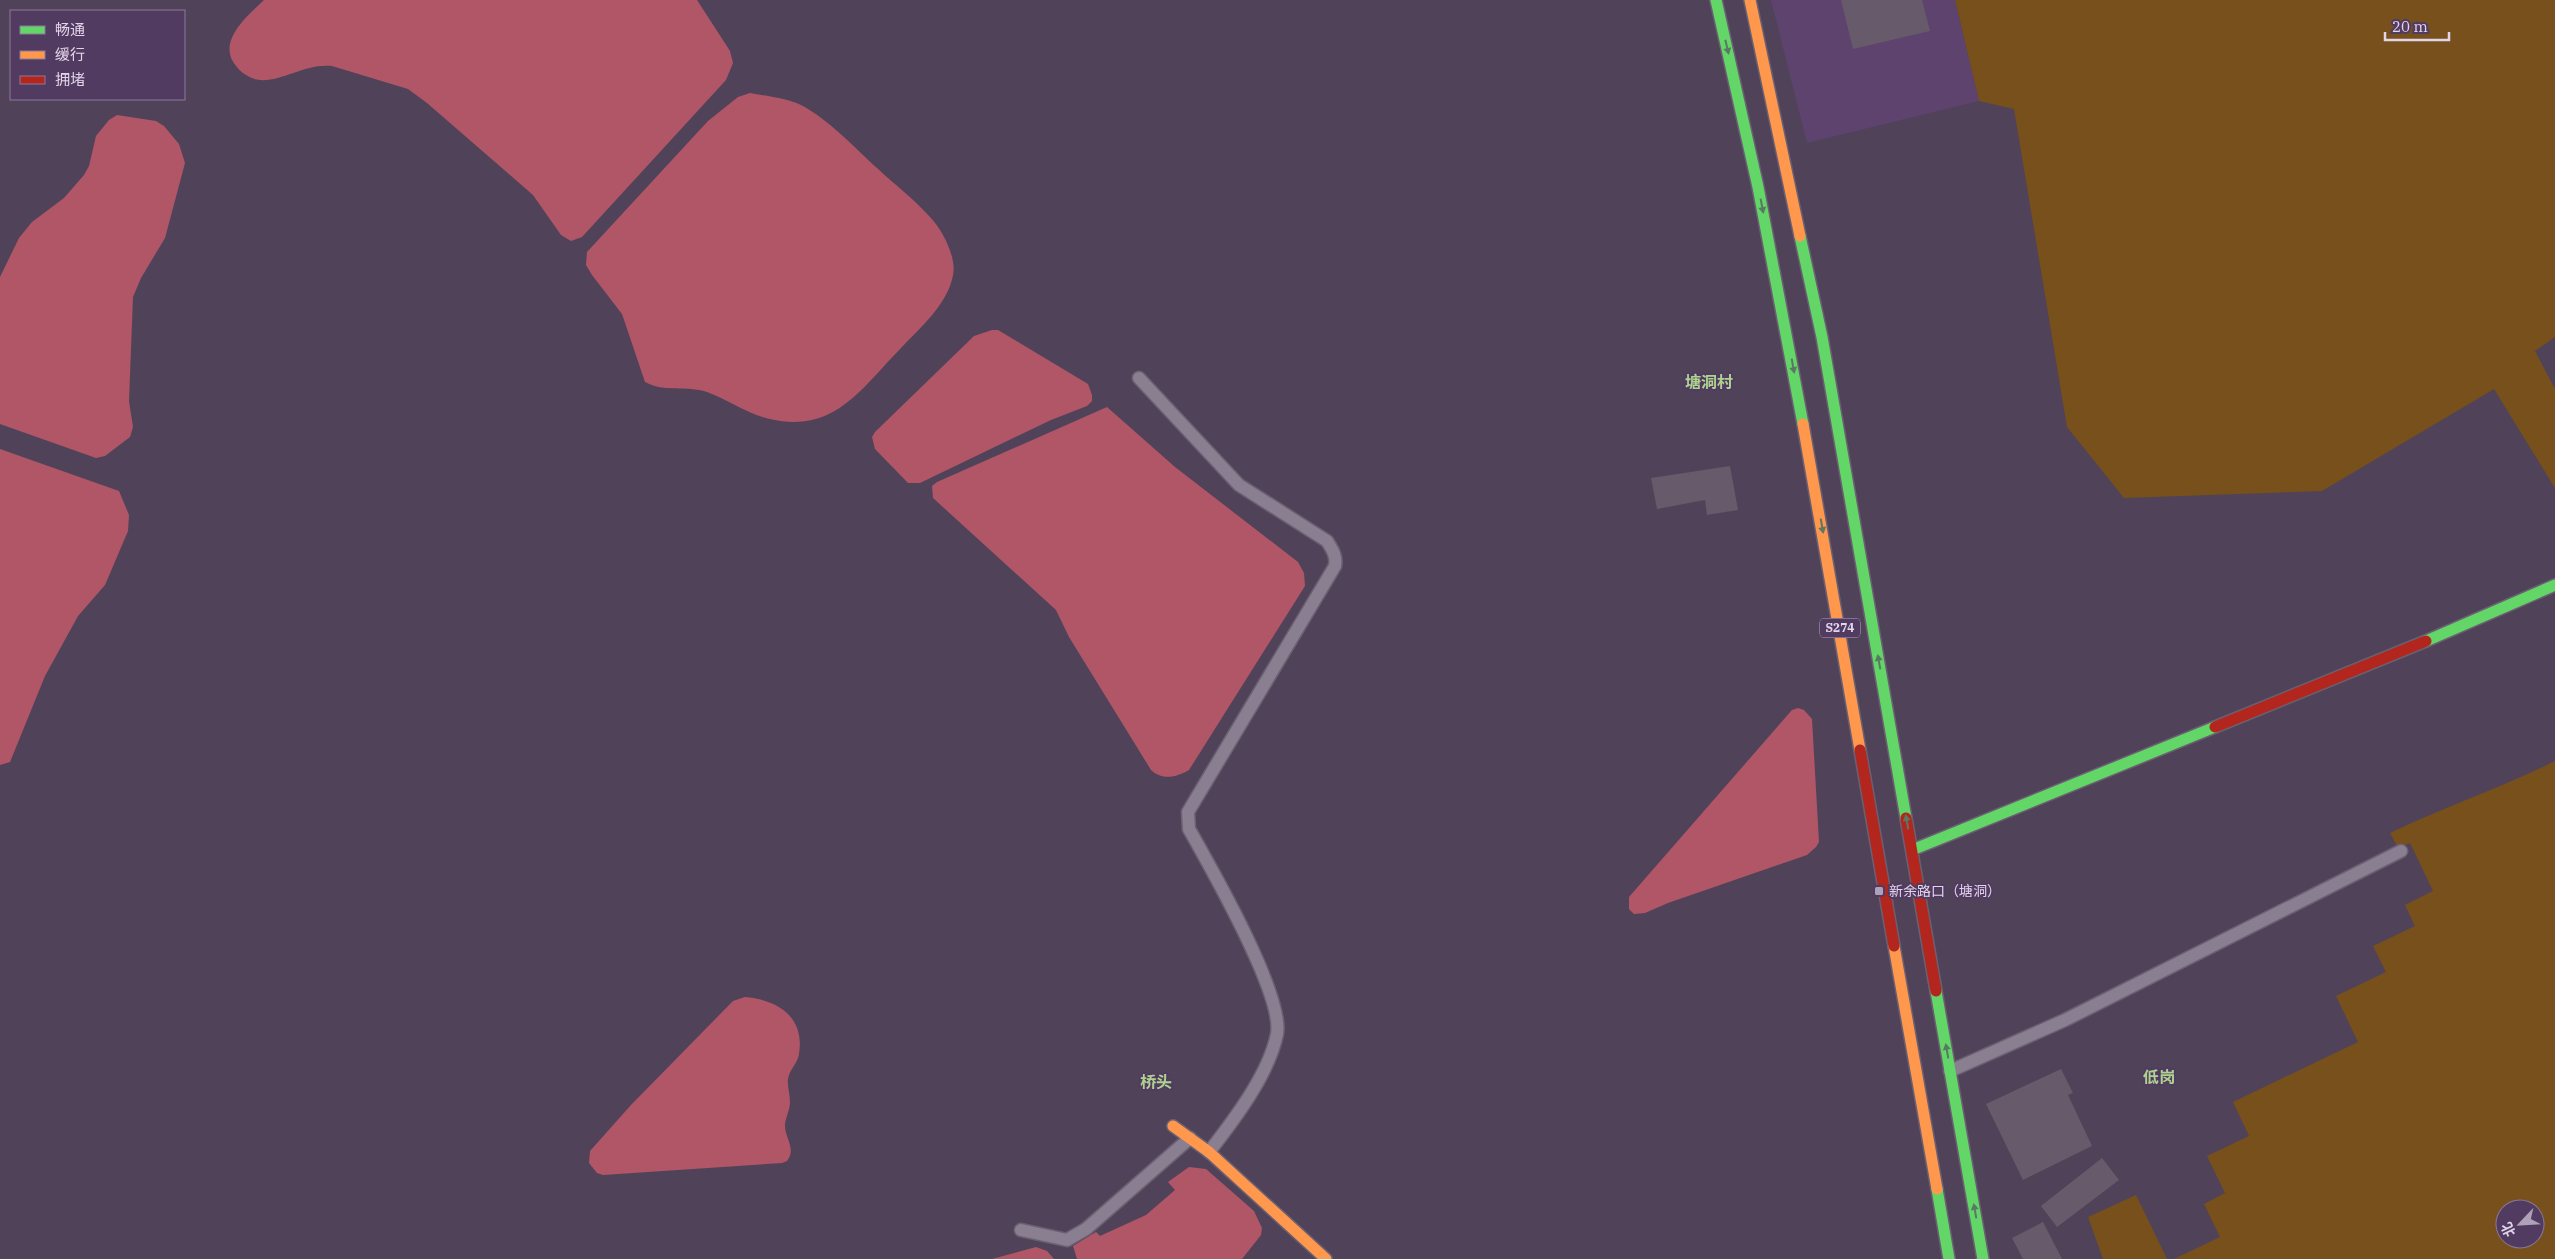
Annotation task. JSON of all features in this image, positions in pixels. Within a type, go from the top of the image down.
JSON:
[{"type":"main road","name":"S274","points":[[1716,0],[1758,187],[1789,343],[1950,1259]]},
{"type":"main road","name":"S274","points":[[1750,0],[1823,347],[1983,1259]]},
{"type":"main road","points":[[1912,850],[2472,622],[2555,585]]},
{"type":"main road","points":[[1173,1126],[1209,1152],[1326,1259]]},
{"type":"lane","points":[[1139,378],[1239,485],[1326,541],[1333,550],[1336,561],[1330,575],[1188,812],[1189,829],[1262,973],[1276,1015],[1277,1032],[1273,1048],[1264,1068],[1235,1117],[1209,1152]]},
{"type":"lane","points":[[1950,1071],[2065,1020],[2400,851]]},
{"type":"lane","points":[[1021,1230],[1066,1240],[1080,1233],[1190,1138]]},
{"type":"shaded area","points":[[264,0],[697,0],[730,51],[733,63],[726,80],[582,237],[571,241],[561,235],[533,195],[427,103],[408,89],[332,66],[313,67],[268,80],[254,79],[241,72],[231,58],[231,39],[242,22]]},
{"type":"shaded area","points":[[1771,0],[1955,0],[1979,101],[1807,143]]},
{"type":"shaded area","points":[[1955,0],[2555,0],[2555,337],[2535,351],[2555,389],[2555,488],[2494,389],[2322,491],[2124,498],[2067,427],[2014,109],[1979,101]]},
{"type":"shaded area","points":[[750,93],[801,105],[831,126],[935,222],[948,244],[953,260],[954,268],[950,286],[932,315],[859,392],[829,414],[812,420],[792,422],[770,419],[754,414],[707,392],[660,387],[645,382],[622,314],[586,265],[587,252],[708,121],[738,97]]},
{"type":"shaded area","points":[[117,115],[156,121],[164,126],[179,144],[185,163],[165,238],[141,278],[133,297],[129,401],[133,427],[130,437],[105,456],[96,458],[0,424],[0,277],[19,238],[32,222],[64,198],[84,175],[89,166],[96,136],[109,120]]},
{"type":"shaded area","points":[[998,330],[1088,384],[1092,401],[1087,406],[1051,420],[920,483],[908,483],[875,449],[872,437],[974,336]]},
{"type":"shaded area","points":[[1107,407],[1175,467],[1298,562],[1304,573],[1305,586],[1189,770],[1170,777],[1160,776],[1151,770],[1069,637],[1056,610],[933,498],[932,486],[937,482]]},
{"type":"shaded area","points":[[0,449],[119,491],[129,515],[128,531],[105,585],[78,616],[45,676],[10,762],[0,765]]},
{"type":"shaded area","points":[[1798,708],[1804,710],[1812,719],[1819,842],[1816,847],[1807,855],[1668,903],[1645,913],[1634,914],[1629,909],[1629,897],[1792,710]]},
{"type":"shaded area","points":[[2555,761],[2555,1259],[2174,1259],[2220,1237],[2204,1204],[2225,1193],[2207,1156],[2249,1136],[2233,1102],[2358,1042],[2336,996],[2386,972],[2373,946],[2415,926],[2405,905],[2433,891],[2410,843],[2398,848],[2390,833]]},
{"type":"shaded area","points":[[745,997],[768,1002],[778,1007],[787,1013],[798,1030],[800,1041],[799,1054],[788,1079],[790,1105],[785,1129],[791,1152],[787,1161],[782,1163],[603,1175],[597,1173],[589,1163],[590,1151],[631,1105],[733,1001]]},
{"type":"shaded area","points":[[1189,1167],[1206,1169],[1254,1211],[1262,1228],[1261,1235],[1242,1259],[1077,1259],[1073,1246],[1096,1232],[1100,1236],[1146,1215],[1175,1190],[1168,1182]]},
{"type":"shaded area","points":[[2136,1195],[2167,1259],[2103,1259],[2088,1217]]},
{"type":"shaded area","points":[[1036,1247],[1047,1251],[1054,1259],[992,1259]]},
{"type":"building","points":[[1841,0],[1922,0],[1930,31],[1853,49]]},
{"type":"building","points":[[1730,466],[1738,510],[1707,515],[1705,500],[1657,509],[1651,478]]},
{"type":"building","points":[[2061,1069],[2073,1093],[2068,1095],[2092,1146],[2023,1180],[1986,1104]]},
{"type":"building","points":[[2102,1158],[2119,1180],[2057,1227],[2041,1206]]},
{"type":"building","points":[[2043,1222],[2062,1259],[2023,1259],[2012,1238]]},
{"type":"traffic: fast","points":[[1716,0],[1758,187],[1803,424]]},
{"type":"traffic: fast","points":[[1800,236],[1822,337],[1906,818]]},
{"type":"traffic: fast","points":[[2426,641],[2555,585]]},
{"type":"traffic: fast","points":[[1912,850],[2215,727]]},
{"type":"traffic: fast","points":[[1936,991],[1983,1259]]},
{"type":"traffic: fast","points":[[1937,1189],[1949,1259]]},
{"type":"traffic: slow","points":[[1750,0],[1800,236]]},
{"type":"traffic: slow","points":[[1803,424],[1860,750]]},
{"type":"traffic: slow","points":[[1894,946],[1937,1189]]},
{"type":"traffic: slow","points":[[1173,1126],[1209,1152],[1326,1259]]},
{"type":"traffic: jam","points":[[2215,727],[2426,641]]},
{"type":"traffic: jam","points":[[1860,750],[1894,946]]},
{"type":"traffic: jam","points":[[1906,818],[1936,991]]},
{"type":"place","name":"新余路口（塘洞）","points":[[1879,891]]},
{"type":"district","name":"塘洞村","points":[[1709,382]]},
{"type":"district","name":"低岗","points":[[2159,1077]]},
{"type":"district","name":"桥头","points":[[1156,1082]]}]
